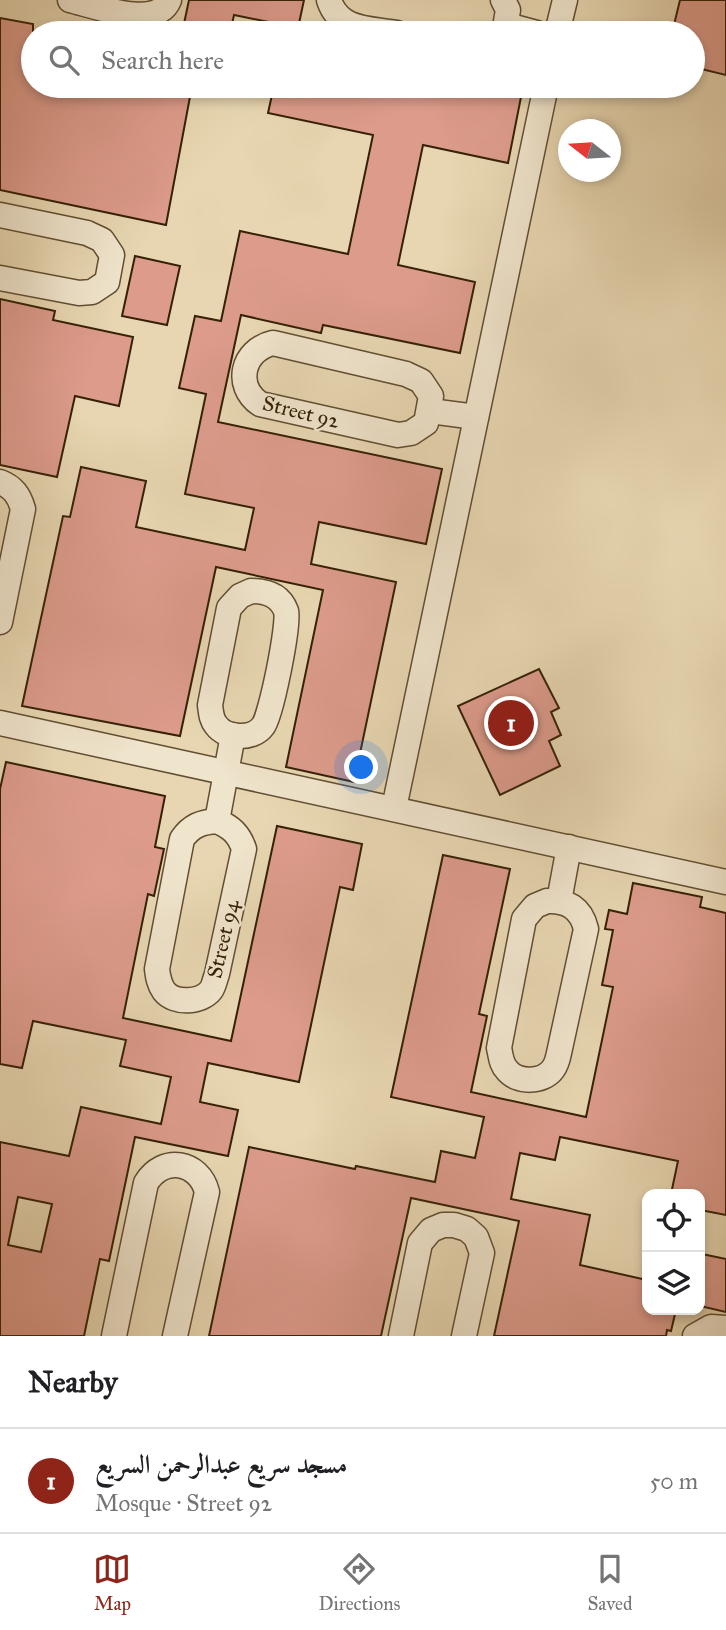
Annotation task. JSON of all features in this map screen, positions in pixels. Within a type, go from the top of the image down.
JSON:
[{"type":"street","points":[[70,0],[141,16],[153,15],[163,10],[169,0]]},
{"type":"street","points":[[328,0],[333,12],[342,21]]},
{"type":"street","points":[[503,0],[508,10],[507,21]]},
{"type":"street","points":[[560,21],[565,0]]},
{"type":"street","points":[[394,808],[543,98]]},
{"type":"street","points":[[0,215],[87,233],[102,240],[112,255],[107,282],[92,292],[79,293],[0,278]]},
{"type":"street","name":"Street 92","points":[[273,343],[406,374],[421,381],[428,390],[431,396],[430,411],[426,423],[420,428],[398,435],[260,404],[248,393],[244,369],[249,357],[257,349],[273,343]]},
{"type":"street","points":[[430,411],[476,418]]},
{"type":"street","points":[[0,482],[17,493],[23,509],[0,622]]},
{"type":"street","points":[[251,591],[264,591],[274,595],[282,603],[288,618],[270,710],[264,726],[255,733],[249,736],[233,735],[217,727],[211,718],[210,705],[229,608],[240,596],[251,591]]},
{"type":"street","points":[[0,723],[726,882]]},
{"type":"street","points":[[217,821],[233,735]]},
{"type":"street","name":"Street 94","points":[[217,821],[229,826],[237,834],[244,849],[217,974],[211,990],[196,1000],[180,999],[164,991],[157,969],[182,839],[193,826],[217,821]]},
{"type":"street","points":[[559,901],[569,847]]},
{"type":"street","points":[[547,901],[559,901],[571,905],[580,913],[586,929],[559,1053],[553,1069],[538,1079],[522,1079],[507,1070],[501,1061],[499,1048],[524,919],[535,906],[547,901]]},
{"type":"street","points":[[114,1336],[146,1183],[157,1170],[180,1164],[201,1177],[207,1192],[175,1336]]},
{"type":"street","points":[[401,1336],[420,1243],[431,1230],[443,1225],[454,1225],[467,1229],[475,1237],[482,1253],[464,1336]]},
{"type":"street","points":[[695,1336],[711,1327],[726,1328]]},
{"type":"building","points":[[189,0],[304,0],[300,21],[264,21],[234,15],[233,21],[185,21]]},
{"type":"building","points":[[680,0],[726,0],[726,75],[705,70],[705,21],[675,21]]},
{"type":"building","points":[[0,18],[21,22],[21,98],[190,98],[166,225],[0,190]]},
{"type":"building","points":[[271,98],[521,98],[508,163],[423,145],[398,265],[475,282],[460,353],[323,325],[321,333],[241,315],[218,422],[442,469],[426,544],[319,522],[311,564],[396,582],[354,782],[286,767],[323,590],[216,567],[180,736],[22,706],[63,516],[70,517],[81,467],[146,481],[136,527],[245,550],[254,508],[185,494],[206,394],[179,388],[195,316],[221,321],[240,231],[348,254],[373,135],[268,113]]},
{"type":"building","points":[[135,256],[180,266],[167,325],[122,316]]},
{"type":"building","points":[[0,299],[55,311],[53,320],[133,337],[119,406],[75,396],[57,477],[0,465]]},
{"type":"building","points":[[539,669],[559,708],[551,712],[561,735],[549,741],[560,766],[500,795],[458,706]]},
{"type":"building","points":[[6,762],[165,796],[155,847],[164,849],[154,896],[148,894],[123,1018],[231,1041],[277,826],[362,844],[353,890],[340,887],[299,1082],[208,1063],[200,1102],[238,1110],[228,1156],[135,1137],[109,1261],[100,1259],[84,1336],[0,1336],[0,1142],[69,1156],[81,1107],[161,1124],[171,1077],[120,1066],[126,1040],[33,1021],[22,1068],[0,1064],[0,789]],"holes":[[[18,1197],[52,1204],[41,1252],[8,1245]]]},
{"type":"building","points":[[443,855],[510,869],[479,1014],[487,1016],[471,1092],[586,1117],[613,987],[602,985],[613,930],[605,929],[609,910],[627,914],[633,883],[702,897],[700,907],[726,913],[726,1215],[705,1211],[705,1189],[672,1189],[678,1161],[560,1137],[555,1160],[520,1153],[511,1199],[590,1215],[580,1265],[642,1279],[642,1315],[675,1315],[671,1331],[667,1330],[666,1336],[494,1336],[519,1221],[411,1198],[381,1336],[209,1336],[249,1147],[435,1182],[441,1151],[475,1158],[484,1117],[391,1097]]},
{"type":"building","points":[[705,1255],[726,1259],[726,1312],[705,1307]]},
{"type":"place","name":"مسجد سريع عبدالرحمن السريع","points":[[511,723]]}]
